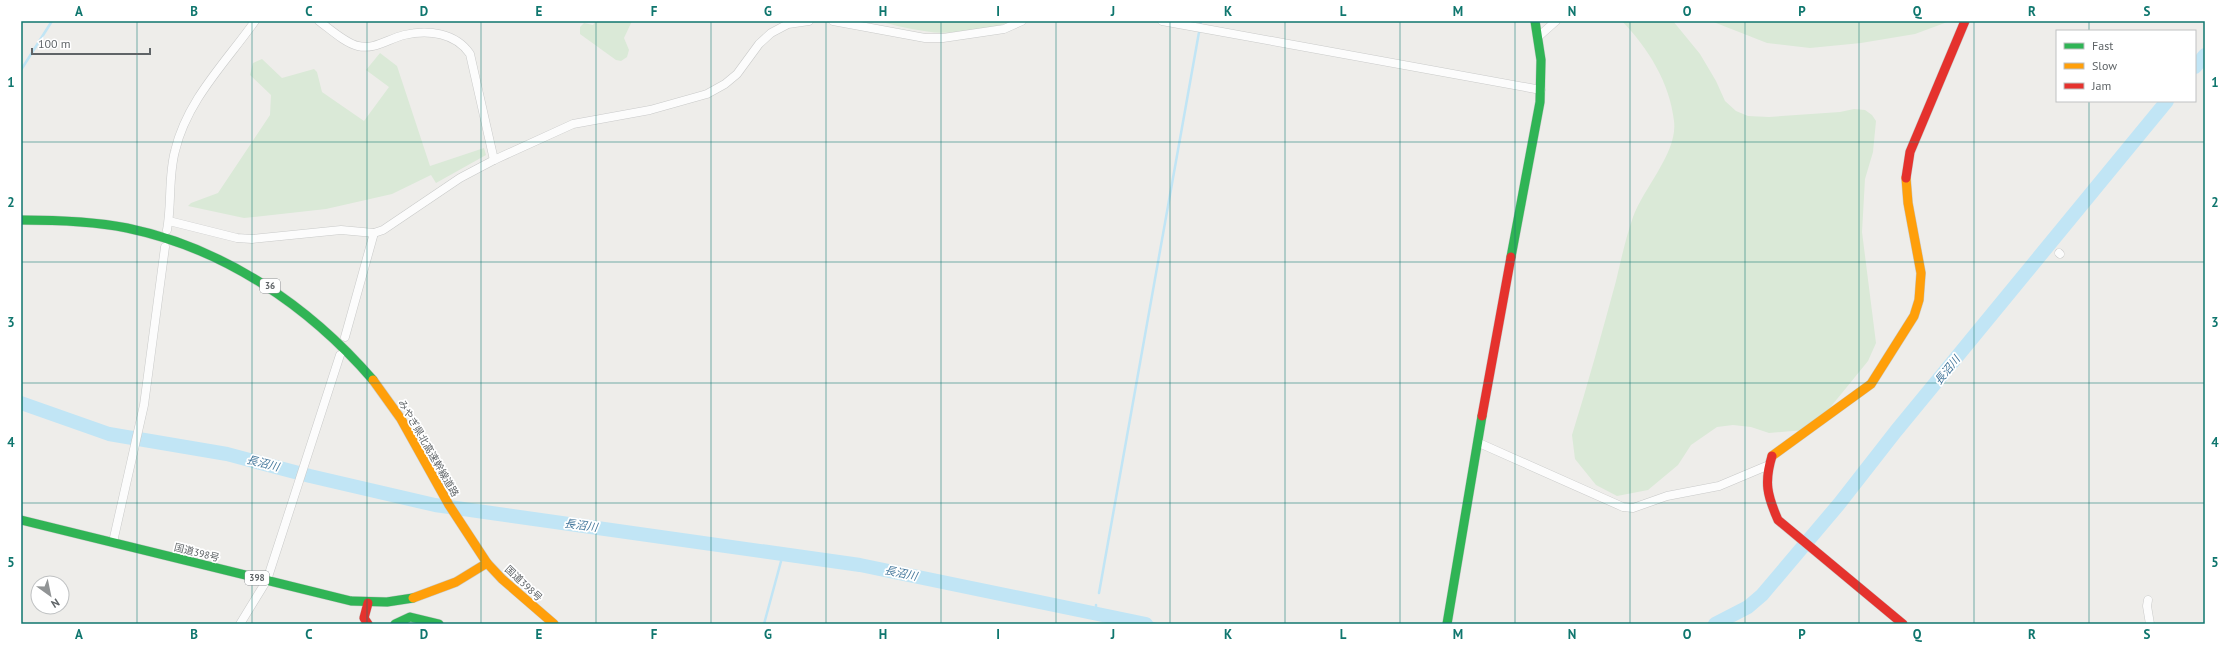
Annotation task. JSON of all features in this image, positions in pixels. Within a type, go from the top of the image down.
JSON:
[{"type":"main road","points":[[1447,624],[1479,443],[1495,340],[1541,90],[1541,60],[1535,21]]},
{"type":"main road","points":[[1903,624],[1812,551],[1778,520],[1772,509],[1767,486],[1769,464],[1773,454],[1871,384],[1914,316],[1919,300],[1921,273],[1906,189],[1908,163],[1917,135],[1965,21]]},
{"type":"main road","name":"みやぎ県北高速幹線道路","points":[[21,220],[65,220],[140,231],[215,257],[273,288],[327,331],[374,382],[401,419],[436,484],[467,535],[488,563]]},
{"type":"main road","name":"国道398号","points":[[21,520],[368,603],[406,599],[442,589],[465,578],[488,563],[502,579],[554,624]]},
{"type":"main road","points":[[368,603],[364,618],[368,624]]},
{"type":"main road","points":[[395,624],[410,617],[439,624]]},
{"type":"street","points":[[167,230],[169,221],[172,165],[185,121],[206,86],[255,21]]},
{"type":"street","points":[[319,21],[356,46],[370,47],[418,33],[454,38],[463,44],[470,54],[494,160]]},
{"type":"street","points":[[169,221],[236,238],[252,239],[342,230],[374,232],[397,222],[460,178],[494,160],[584,121],[643,112],[707,94],[725,84],[737,74],[760,44],[771,33],[788,24],[809,21]]},
{"type":"street","points":[[833,21],[925,38],[943,38],[1004,29],[1022,21]]},
{"type":"street","points":[[1162,21],[1541,90]]},
{"type":"street","points":[[1538,37],[1556,21]]},
{"type":"street","points":[[345,337],[374,232]]},
{"type":"street","points":[[113,542],[145,397],[165,247]]},
{"type":"street","points":[[240,624],[267,580],[302,467],[340,355]]},
{"type":"street","points":[[1479,443],[1623,507],[1633,508],[1667,496],[1719,486],[1769,464]]},
{"type":"street","points":[[2148,600],[2147,606],[2150,624]]},
{"type":"green space","points":[[596,21],[632,21],[624,38],[629,50],[627,57],[621,61],[616,60],[580,34],[580,27],[584,23],[593,25]]},
{"type":"green space","points":[[876,21],[1013,21],[981,29],[946,33],[918,30]]},
{"type":"green space","points":[[1622,21],[1673,21],[1700,54],[1716,81],[1725,101],[1736,111],[1748,116],[1769,117],[1840,112],[1854,109],[1865,110],[1872,115],[1876,121],[1873,152],[1865,179],[1862,232],[1876,343],[1868,361],[1842,393],[1818,422],[1805,430],[1769,433],[1751,427],[1733,425],[1717,427],[1691,445],[1678,465],[1648,490],[1617,496],[1596,485],[1575,459],[1572,435],[1584,397],[1630,225],[1638,206],[1666,157],[1674,133],[1672,107],[1663,80],[1649,54],[1632,31]]},
{"type":"green space","points":[[1711,21],[1950,21],[1915,34],[1861,43],[1810,48],[1767,43]]},
{"type":"green space","points":[[380,53],[397,66],[430,166],[484,148],[486,155],[436,183],[431,175],[392,194],[326,209],[244,218],[188,206],[191,203],[218,193],[270,115],[271,95],[250,75],[253,63],[262,59],[282,78],[314,69],[317,72],[322,92],[364,121],[389,87],[366,70]]},
{"type":"water","points":[[1125,614],[1161,624],[1122,624]]},
{"type":"waterway","points":[[21,70],[52,21]]},
{"type":"waterway","points":[[1099,593],[1201,21]]},
{"type":"waterway","name":"長沼川","points":[[2196,66],[2205,55]]},
{"type":"waterway","name":"長沼川","points":[[1715,624],[1748,607],[1762,595],[1839,504],[1896,431],[2166,102]]},
{"type":"waterway","name":"長沼川","points":[[21,403],[109,434],[227,454],[310,476],[435,505],[860,565],[1146,624]]},
{"type":"waterway","points":[[764,624],[783,554]]},
{"type":"waterway","points":[[1096,605],[1096,613]]},
{"type":"traffic: fast","points":[[1511,257],[1540,102],[1541,60],[1535,21]]},
{"type":"traffic: fast","points":[[21,220],[74,221],[127,228],[163,237],[231,265],[293,305],[348,353],[373,380]]},
{"type":"traffic: fast","points":[[1447,624],[1482,416]]},
{"type":"traffic: fast","points":[[21,520],[351,601],[387,602],[413,598]]},
{"type":"traffic: fast","points":[[395,624],[410,617],[439,624]]},
{"type":"traffic: slow","points":[[1772,456],[1871,384],[1914,316],[1919,300],[1921,273],[1908,203],[1906,178]]},
{"type":"traffic: slow","points":[[373,380],[401,419],[449,505],[487,563]]},
{"type":"traffic: slow","points":[[413,598],[456,582],[487,563],[502,579],[554,624]]},
{"type":"traffic: jam","points":[[1906,178],[1910,152],[1965,21]]},
{"type":"traffic: jam","points":[[1482,416],[1511,257]]},
{"type":"traffic: jam","points":[[1772,456],[1767,481],[1769,496],[1778,520],[1903,624]]},
{"type":"traffic: jam","points":[[368,603],[364,618],[368,624]]}]
